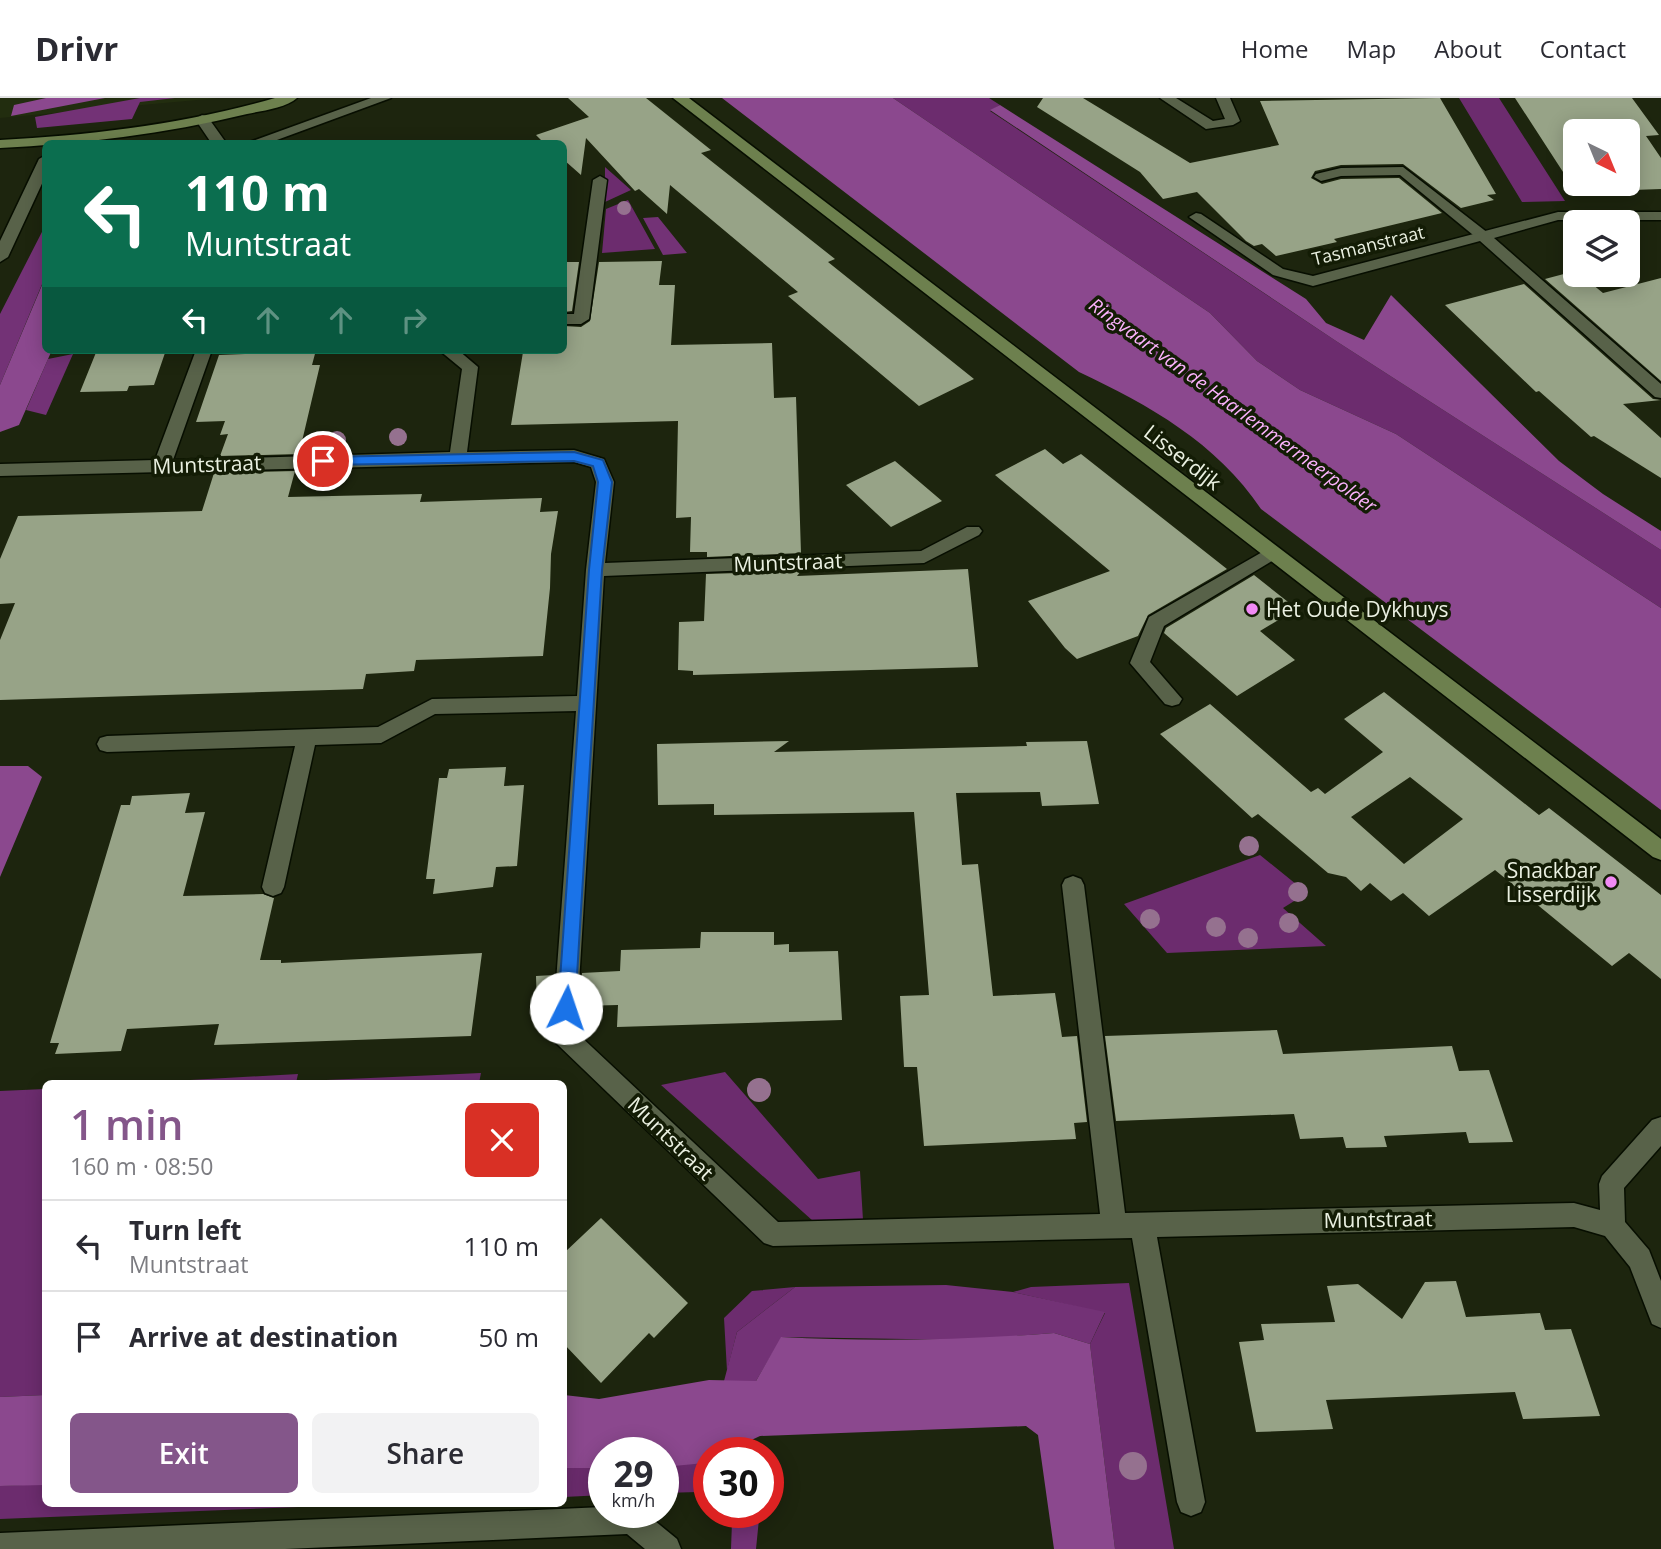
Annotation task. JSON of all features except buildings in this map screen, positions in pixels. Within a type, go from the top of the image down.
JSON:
[{"type":"street","points":[[75,140],[202,119],[290,98]]},
{"type":"street","points":[[263,140],[384,98]]},
{"type":"street","name":"Lisserdijk","points":[[680,98],[1661,851]]},
{"type":"street","points":[[1167,98],[1211,126],[1233,121],[1223,98]]},
{"type":"street","points":[[202,119],[216,140]]},
{"type":"street","points":[[0,144],[42,143]]},
{"type":"street","points":[[0,257],[42,168]]},
{"type":"street","name":"Tasmanstraat","points":[[1321,177],[1341,172],[1402,171],[1483,236]]},
{"type":"street","points":[[567,319],[581,319],[600,180]]},
{"type":"street","name":"Tasmanstraat","points":[[1196,216],[1278,272],[1313,281],[1559,216],[1661,216]]},
{"type":"street","points":[[1483,236],[1661,393]]},
{"type":"street","points":[[162,466],[203,354]]},
{"type":"street","points":[[452,354],[470,367],[458,458]]},
{"type":"street","name":"Muntstraat","points":[[0,470],[574,456],[598,463],[605,482],[596,570],[565,1036],[773,1234],[1574,1215],[1613,1226]]},
{"type":"street","name":"Muntstraat","points":[[596,570],[924,557],[973,531]]},
{"type":"street","points":[[1172,699],[1140,663],[1156,622],[1270,553]]},
{"type":"street","points":[[107,744],[381,735],[432,707],[587,703]]},
{"type":"street","points":[[273,887],[307,737]]},
{"type":"street","points":[[1073,885],[1114,1226]]},
{"type":"street","points":[[1661,1128],[1611,1184],[1613,1226],[1640,1259],[1661,1315]]},
{"type":"street","points":[[1142,1224],[1191,1502]]},
{"type":"street","points":[[0,1547],[632,1520],[667,1548]]},
{"type":"shaded area","points":[[0,98],[219,98],[0,118]]},
{"type":"shaded area","points":[[140,98],[175,98],[140,102],[132,119],[37,128],[35,117]]},
{"type":"shaded area","points":[[893,98],[989,98],[1000,105],[990,111],[1336,341],[1661,550],[1661,608],[1396,434],[1300,390],[1257,361],[1210,313]]},
{"type":"shaded area","points":[[1459,98],[1499,98],[1565,201],[1522,202]]},
{"type":"shaded area","points":[[605,167],[631,190],[605,202]]},
{"type":"shaded area","points":[[628,200],[655,249],[602,253],[606,209]]},
{"type":"shaded area","points":[[658,217],[687,253],[663,255],[643,218]]},
{"type":"shaded area","points":[[42,232],[42,284],[0,385],[0,314]]},
{"type":"shaded area","points":[[73,354],[46,415],[26,410],[48,359]]},
{"type":"shaded area","points":[[1260,855],[1307,893],[1283,908],[1326,946],[1167,953],[1124,904]]},
{"type":"shaded area","points":[[725,1072],[818,1179],[860,1171],[863,1220],[813,1221],[661,1085]]},
{"type":"shaded area","points":[[481,1073],[480,1080],[326,1080]]},
{"type":"shaded area","points":[[298,1074],[297,1080],[191,1080]]},
{"type":"shaded area","points":[[42,1089],[42,1395],[0,1397],[0,1091]]},
{"type":"shaded area","points":[[1129,1283],[1174,1549],[1115,1549],[1090,1344],[1105,1313],[1013,1292],[1031,1287]]},
{"type":"shaded area","points":[[946,1285],[1013,1292],[1105,1312],[1090,1344],[1054,1333],[967,1340],[782,1337],[756,1381],[724,1381],[737,1332],[795,1287]]},
{"type":"shaded area","points":[[795,1287],[737,1332],[727,1371],[724,1318],[752,1291]]},
{"type":"shaded area","points":[[693,1463],[693,1492],[679,1493],[679,1464]]},
{"type":"shaded area","points":[[588,1467],[588,1496],[567,1497],[567,1468]]},
{"type":"shaded area","points":[[42,1484],[42,1507],[301,1507],[0,1519],[0,1486]]},
{"type":"shaded area","points":[[732,1528],[758,1528],[756,1549],[731,1549]]},
{"type":"water","points":[[46,98],[105,98],[11,116],[14,105]]},
{"type":"water","name":"Ringvaart van de Haarlemmermeerpolder","points":[[722,98],[893,98],[1210,313],[1257,361],[1300,390],[1396,434],[1661,608],[1661,810],[1261,509],[1224,464],[1203,445],[1156,412],[1079,372]]},
{"type":"water","points":[[1000,105],[1306,299],[1326,323],[1364,340],[1391,295],[1559,461],[1603,494],[1661,531],[1661,550],[1336,341],[990,110]]},
{"type":"water","points":[[42,285],[42,354],[50,354],[19,425],[0,432],[0,385]]},
{"type":"water","points":[[0,766],[28,766],[42,777],[0,877]]},
{"type":"water","points":[[1054,1333],[1090,1344],[1115,1549],[1054,1549],[1038,1435],[1026,1426],[758,1437],[693,1437],[693,1464],[679,1465],[679,1437],[588,1437],[588,1468],[567,1468],[567,1395],[599,1399],[709,1380],[756,1381],[781,1337],[918,1339]]},
{"type":"water","points":[[42,1395],[42,1485],[0,1486],[0,1397]]},
{"type":"place","name":"Het Oude Dykhuys","points":[[1252,609]]},
{"type":"place","name":"Snackbar Lisserdijk","points":[[1611,882]]},
{"type":"route","points":[[323,461],[574,456],[598,463],[605,482],[596,570],[566,1008]]}]
